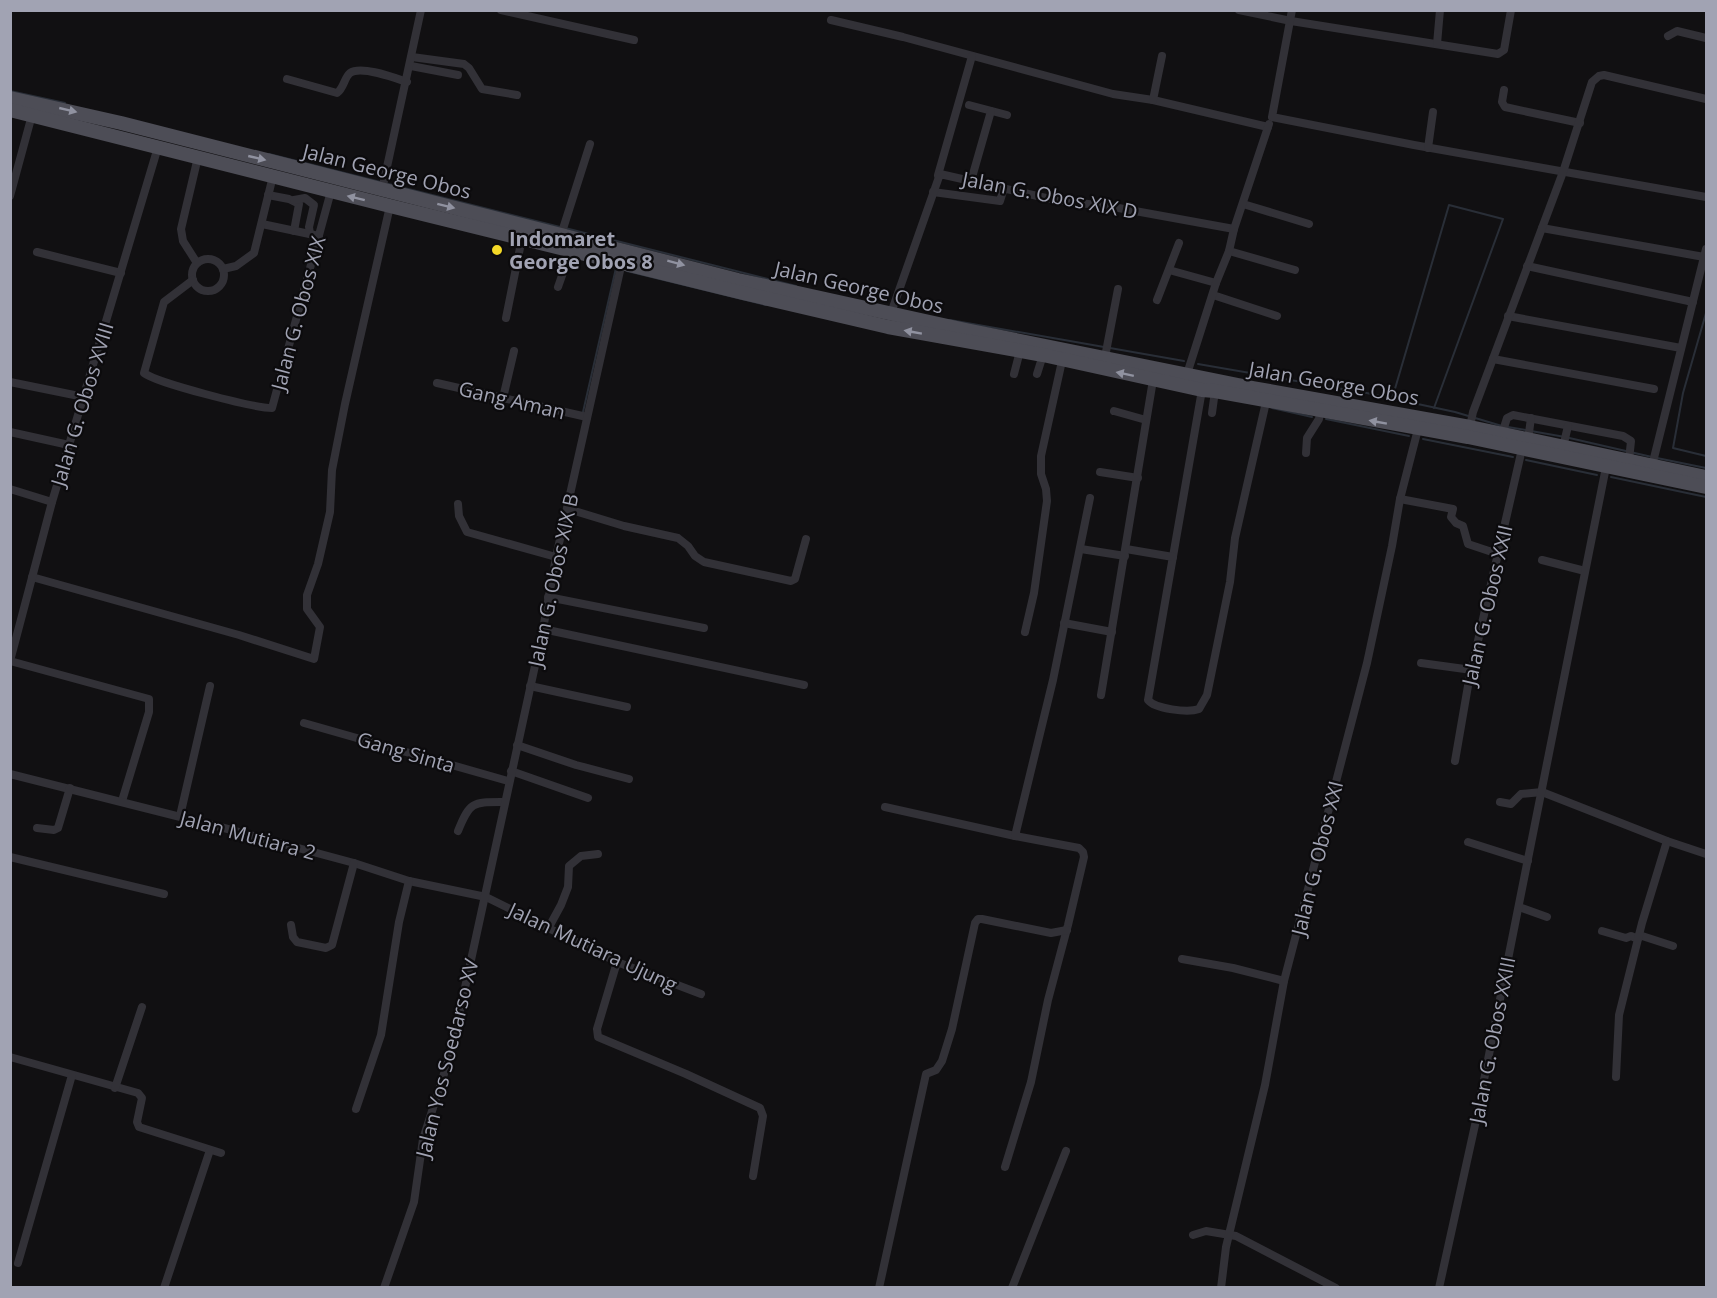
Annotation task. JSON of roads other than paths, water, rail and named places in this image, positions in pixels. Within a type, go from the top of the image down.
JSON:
[{"type":"main road","name":"Jalan George Obos","points":[[10,98],[132,125],[738,280],[966,330],[1469,429],[1566,437],[1630,455],[1652,467],[1707,488]]},
{"type":"main road","name":"Jalan George Obos","points":[[10,110],[158,147],[197,161],[273,176],[330,195],[389,210],[522,238],[888,327],[1043,355],[1062,361],[1208,391],[1418,429],[1503,428],[1528,433],[1606,467],[1652,467],[1707,477]]},
{"type":"street","points":[[382,190],[421,10]]},
{"type":"street","points":[[501,10],[634,40]]},
{"type":"street","points":[[1239,10],[1291,21],[1501,53],[1504,50],[1511,10]]},
{"type":"street","points":[[1187,374],[1216,284],[1230,251],[1234,229],[1272,117],[1292,10]]},
{"type":"street","points":[[1437,44],[1440,10]]},
{"type":"street","points":[[831,20],[1113,93],[1268,127]]},
{"type":"street","points":[[1668,36],[1677,31],[1707,38]]},
{"type":"street","points":[[938,175],[972,56]]},
{"type":"street","points":[[1153,100],[1162,56]]},
{"type":"street","points":[[411,62],[458,75]]},
{"type":"street","points":[[411,62],[465,64],[482,89],[517,95]]},
{"type":"street","points":[[287,79],[337,93],[342,89],[348,75],[355,71],[364,70],[407,81]]},
{"type":"street","points":[[1469,429],[1508,316],[1563,172],[1592,82],[1599,76],[1661,87],[1707,99]]},
{"type":"street","points":[[1504,90],[1502,102],[1505,107],[1580,123]]},
{"type":"street","points":[[969,105],[1007,115]]},
{"type":"street","points":[[971,181],[991,111]]},
{"type":"street","points":[[1428,147],[1433,112]]},
{"type":"street","points":[[10,196],[32,115]]},
{"type":"street","points":[[1272,117],[1707,197]]},
{"type":"street","points":[[561,235],[590,144]]},
{"type":"street","name":"Jalan G. Obos XVIII","points":[[10,661],[52,502],[158,147]]},
{"type":"street","points":[[197,161],[181,229],[183,241],[197,263]]},
{"type":"street","name":"Jalan G. Obos XIX D","points":[[891,313],[938,175],[945,174],[1055,200],[1113,207],[1234,229]]},
{"type":"street","points":[[223,269],[236,266],[254,253],[273,176]]},
{"type":"street","points":[[933,192],[1000,201],[1004,188]]},
{"type":"street","points":[[268,195],[297,201],[300,205],[294,231]]},
{"type":"street","name":"Jalan G. Obos XIX","points":[[193,279],[164,302],[144,372],[155,379],[196,391],[272,408],[314,235],[330,195]]},
{"type":"street","points":[[293,200],[305,198],[314,206],[309,227],[314,235]]},
{"type":"street","points":[[1242,204],[1309,224]]},
{"type":"street","points":[[32,576],[315,659],[320,627],[307,609],[307,595],[318,564],[330,512],[332,470],[389,210]]},
{"type":"street","points":[[262,224],[314,235]]},
{"type":"street","points":[[1542,228],[1706,253],[1652,467]]},
{"type":"street","points":[[506,318],[522,238]]},
{"type":"street","points":[[1157,300],[1179,243]]},
{"type":"street","points":[[558,287],[571,250]]},
{"type":"street","points":[[1230,251],[1295,270]]},
{"type":"street","points":[[38,252],[121,273]]},
{"type":"street","points":[[209,258],[220,264],[223,269],[223,281],[214,290],[201,289],[193,279],[193,270],[197,263],[209,258]]},
{"type":"street","name":"Jalan G. Obos XIX B","points":[[486,897],[508,781],[622,262]]},
{"type":"street","points":[[1527,266],[1693,302]]},
{"type":"street","points":[[1169,270],[1216,284]]},
{"type":"street","points":[[1105,357],[1119,289]]},
{"type":"street","points":[[1213,295],[1277,316]]},
{"type":"street","points":[[1508,316],[1681,348]]},
{"type":"street","points":[[502,398],[514,351]]},
{"type":"street","points":[[1014,374],[1020,351]]},
{"type":"street","points":[[1038,374],[1043,355]]},
{"type":"street","points":[[1493,358],[1654,389]]},
{"type":"street","points":[[1025,632],[1036,583],[1047,510],[1047,494],[1041,474],[1041,456],[1062,361]]},
{"type":"street","points":[[1101,695],[1153,380]]},
{"type":"street","points":[[10,382],[84,397]]},
{"type":"street","name":"Gang Aman","points":[[437,383],[587,417]]},
{"type":"street","points":[[1208,391],[1212,413]]},
{"type":"street","points":[[1208,391],[1173,557],[1148,700],[1155,706],[1199,710],[1207,695],[1230,582],[1235,538],[1266,402]]},
{"type":"street","points":[[1114,411],[1146,420]]},
{"type":"street","points":[[1306,453],[1307,438],[1319,419],[1320,411]]},
{"type":"street","points":[[1503,428],[1510,416],[1528,433],[1566,437],[1623,436],[1631,441],[1630,455]]},
{"type":"street","name":"Jalan G. Obos XXI","points":[[1221,1287],[1229,1234],[1265,1085],[1284,981],[1367,663],[1400,499],[1418,429]]},
{"type":"street","points":[[10,432],[69,445]]},
{"type":"street","name":"Jalan G. Obos XXII","points":[[1455,761],[1472,670],[1528,433]]},
{"type":"street","name":"Jalan G. Obos XXIII","points":[[1438,1287],[1475,1125],[1606,467]]},
{"type":"street","points":[[1100,472],[1138,478]]},
{"type":"street","points":[[10,489],[52,502]]},
{"type":"street","points":[[1015,836],[1053,680],[1090,498]]},
{"type":"street","points":[[1400,499],[1453,509],[1451,517],[1463,526],[1468,544],[1498,554]]},
{"type":"street","points":[[458,504],[459,516],[467,532],[556,557]]},
{"type":"street","points":[[568,509],[624,526],[678,538],[704,562],[791,581],[795,579],[806,539]]},
{"type":"street","points":[[1081,549],[1173,557]]},
{"type":"street","points":[[1542,560],[1585,571]]},
{"type":"street","points":[[548,597],[704,628]]},
{"type":"street","points":[[1064,623],[1112,632]]},
{"type":"street","points":[[543,629],[804,685]]},
{"type":"street","points":[[10,661],[149,699],[149,712],[122,801]]},
{"type":"street","points":[[1421,663],[1472,670]]},
{"type":"street","points":[[180,816],[210,686]]},
{"type":"street","points":[[530,686],[627,707]]},
{"type":"street","name":"Gang Sinta","points":[[304,723],[508,781]]},
{"type":"street","points":[[517,745],[629,779]]},
{"type":"street","points":[[511,771],[588,798]]},
{"type":"street","name":"Jalan Mutiara 2","points":[[10,774],[180,816],[354,863],[409,881],[486,897]]},
{"type":"street","points":[[37,828],[54,830],[58,828],[70,788]]},
{"type":"street","points":[[1500,802],[1511,804],[1521,794],[1542,792],[1667,841],[1707,854]]},
{"type":"street","points":[[458,831],[471,805],[483,802],[504,802]]},
{"type":"street","points":[[885,807],[1079,848],[1083,852],[1082,868],[1048,1000],[1031,1082],[1005,1167]]},
{"type":"street","points":[[1616,1077],[1619,1015],[1667,841]]},
{"type":"street","points":[[1468,842],[1528,861]]},
{"type":"street","points":[[549,927],[561,906],[568,887],[569,866],[581,856],[598,854]]},
{"type":"street","points":[[10,857],[164,894]]},
{"type":"street","points":[[291,925],[293,937],[297,942],[326,948],[332,945],[354,863]]},
{"type":"street","points":[[356,1109],[381,1035],[399,922],[409,881]]},
{"type":"street","name":"Jalan Mutiara Ujung","points":[[486,897],[618,962],[701,994]]},
{"type":"street","name":"Jalan Yos Soedarso XV","points":[[384,1287],[414,1202],[423,1139],[451,1052],[486,897]]},
{"type":"street","points":[[1519,907],[1547,917]]},
{"type":"street","points":[[879,1287],[926,1074],[936,1070],[942,1060],[952,1029],[975,923],[980,919],[1052,933],[1067,930]]},
{"type":"street","points":[[1602,931],[1626,938],[1639,937],[1673,946]]},
{"type":"street","points":[[1182,958],[1284,981]]},
{"type":"street","points":[[618,962],[597,1029],[597,1037],[760,1108],[763,1116],[753,1176]]},
{"type":"street","points":[[115,1088],[142,1007]]},
{"type":"street","points":[[10,1057],[141,1095],[137,1122],[139,1127],[221,1153]]},
{"type":"street","points":[[18,1263],[72,1075]]},
{"type":"street","points":[[164,1287],[210,1150]]},
{"type":"street","points":[[1012,1287],[1066,1151]]},
{"type":"street","points":[[1193,1235],[1206,1231],[1229,1234],[1336,1287]]},
{"type":"waterway","points":[[10,91],[65,103]]},
{"type":"waterway","points":[[269,154],[560,227]]},
{"type":"waterway","points":[[1392,399],[1449,205],[1503,219],[1434,408]]},
{"type":"waterway","points":[[565,228],[796,286]]},
{"type":"waterway","points":[[583,412],[616,268],[613,268]]},
{"type":"waterway","points":[[627,271],[766,305]]},
{"type":"waterway","points":[[1706,313],[1683,393],[1673,448],[1706,456]]},
{"type":"waterway","points":[[950,320],[1104,347]]},
{"type":"waterway","points":[[1110,348],[1184,361]]},
{"type":"waterway","points":[[1198,364],[1354,391]]},
{"type":"waterway","points":[[1362,392],[1455,412],[1502,426]]},
{"type":"waterway","points":[[1272,408],[1312,417]]},
{"type":"waterway","points":[[1326,419],[1409,436]]},
{"type":"waterway","points":[[1508,427],[1526,430]]},
{"type":"waterway","points":[[1531,431],[1652,457]]},
{"type":"waterway","points":[[1423,439],[1513,457]]},
{"type":"waterway","points":[[1657,458],[1706,468]]},
{"type":"waterway","points":[[1526,460],[1597,475]]},
{"type":"waterway","points":[[1611,477],[1706,497]]},
{"type":"place","name":"Indomaret George Obos 8","points":[[497,250]]}]
